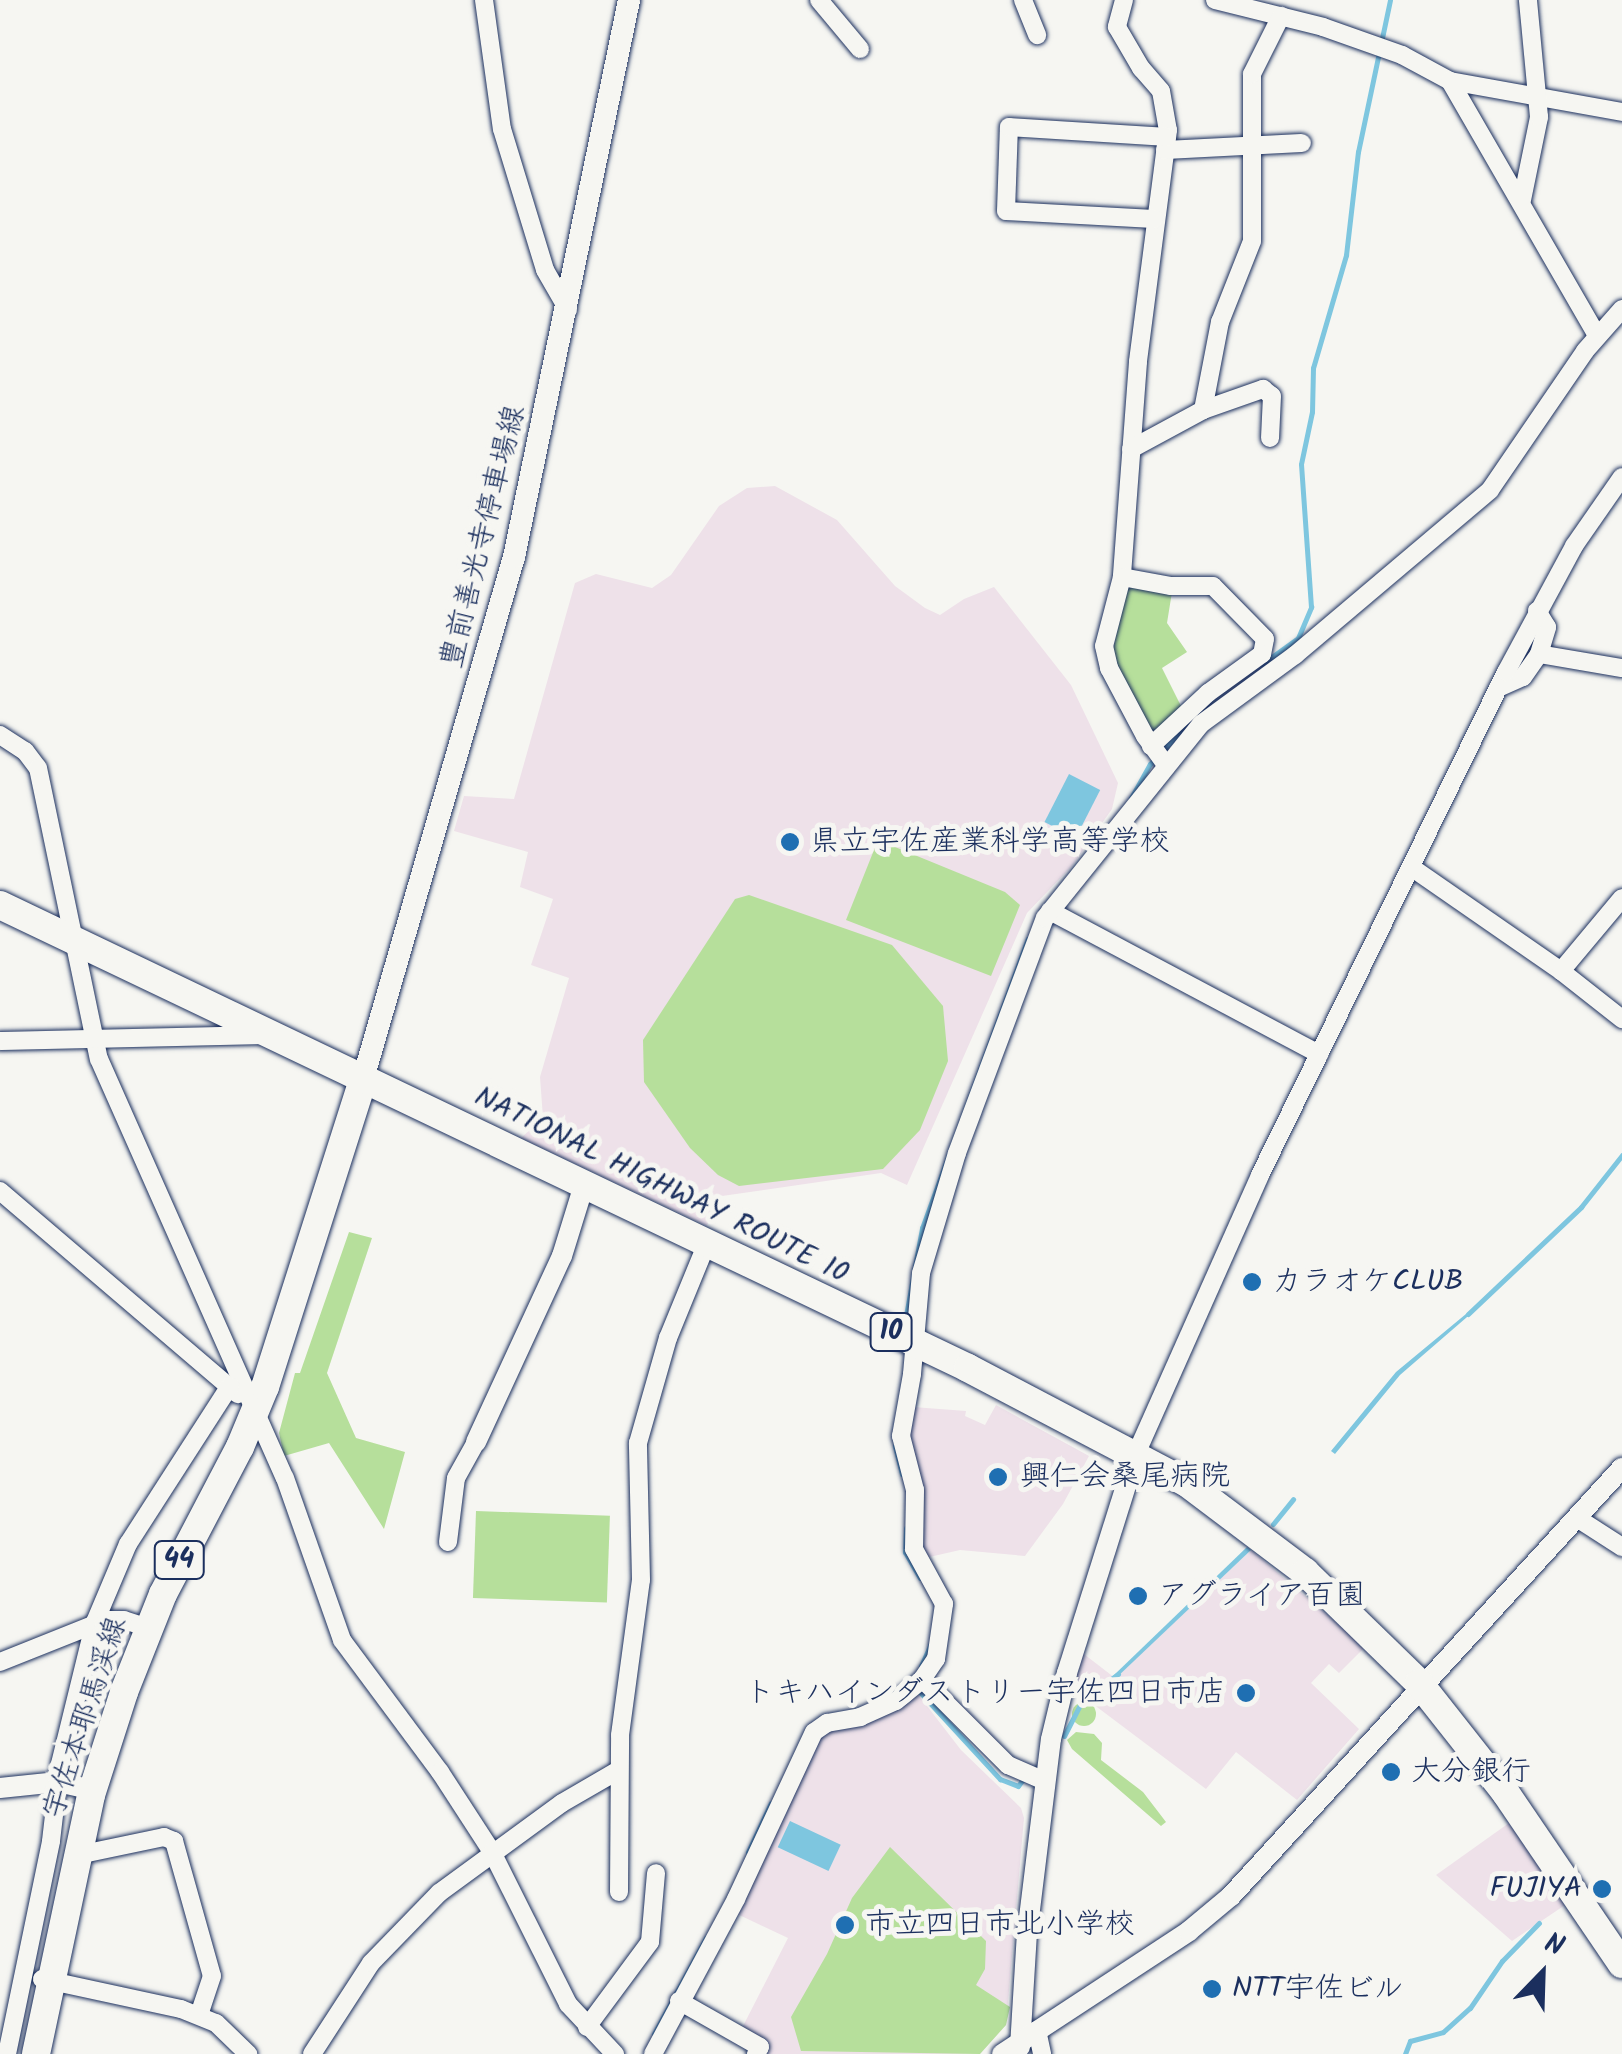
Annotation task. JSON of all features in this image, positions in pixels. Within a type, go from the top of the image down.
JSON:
[{"type":"main road","name":"豊前善光寺停車場線","points":[[363,1079],[514,557],[568,310],[628,0]]},
{"type":"main road","name":"NATIONAL HIGHWAY ROUTE 10","points":[[0,905],[915,1343],[1187,1483],[1287,1557],[1360,1622],[1422,1687],[1505,1792],[1622,1964]]},
{"type":"main road","name":"宇佐本耶馬渓線","points":[[36,2054],[38,1979],[78,1856],[92,1790],[148,1628],[254,1413],[363,1079]]},
{"type":"street","points":[[484,0],[502,130],[546,270],[568,310]]},
{"type":"street","points":[[820,0],[860,49]]},
{"type":"street","points":[[1024,0],[1037,35]]},
{"type":"street","points":[[1124,0],[1117,27],[1140,68],[1161,91],[1168,112],[1154,220],[1122,577],[1106,657],[1151,746],[1165,764]]},
{"type":"street","points":[[1215,0],[1249,4],[1402,55],[1450,81],[1622,112]]},
{"type":"street","points":[[1202,410],[1220,322],[1252,241],[1252,74],[1285,18],[1302,0]]},
{"type":"street","points":[[1522,200],[1538,128],[1539,100],[1528,0]]},
{"type":"street","points":[[1450,81],[1598,336]]},
{"type":"street","points":[[1154,220],[1006,211],[1009,127],[1166,144],[1251,148],[1302,143]]},
{"type":"street","points":[[653,2054],[736,1899],[814,1732],[828,1723],[881,1709],[922,1679],[936,1659],[945,1615],[942,1595],[914,1549],[916,1490],[902,1450],[929,1239],[990,1062],[1050,911],[1165,764],[1216,709],[1295,655],[1394,568],[1472,509],[1520,452],[1598,336],[1622,309]]},
{"type":"street","points":[[1132,449],[1202,410],[1264,388],[1272,396],[1270,438]]},
{"type":"street","points":[[1025,2042],[1026,1934],[1045,1781],[1067,1673],[1136,1454],[1189,1326],[1498,688],[1574,546],[1622,477]]},
{"type":"street","points":[[1122,577],[1172,586],[1214,586],[1265,639],[1262,654],[1208,693],[1151,746]]},
{"type":"street","points":[[1498,688],[1523,677],[1539,654],[1547,627],[1537,611]]},
{"type":"street","points":[[1539,654],[1622,668]]},
{"type":"street","points":[[0,735],[25,751],[38,768],[94,1041],[285,1478],[342,1640],[440,1772],[492,1852],[562,1994],[587,2027],[615,2054]]},
{"type":"street","points":[[1411,866],[1562,971],[1622,1019]]},
{"type":"street","points":[[1562,971],[1622,898]]},
{"type":"street","points":[[1050,911],[1319,1054]]},
{"type":"street","points":[[0,1041],[272,1035]]},
{"type":"street","points":[[448,1542],[456,1478],[562,1256],[584,1185]]},
{"type":"street","points":[[0,1191],[230,1386],[254,1413]]},
{"type":"street","points":[[619,1892],[619,1770],[641,1580],[638,1443],[668,1338],[707,1244]]},
{"type":"street","name":"44","points":[[6,2054],[38,1979],[58,1782],[95,1622],[128,1544],[230,1386]]},
{"type":"street","points":[[1002,2054],[1219,1907],[1622,1468]]},
{"type":"street","points":[[1577,1518],[1622,1547]]},
{"type":"street","points":[[0,1662],[95,1622],[124,1620],[148,1628]]},
{"type":"street","points":[[922,1679],[1008,1765],[1045,1781]]},
{"type":"street","points":[[312,2054],[384,1948],[439,1893],[574,1795],[619,1770]]},
{"type":"street","points":[[0,1788],[58,1782],[92,1790]]},
{"type":"street","points":[[78,1856],[164,1837],[174,1841],[212,1976],[200,2016]]},
{"type":"street","points":[[587,2027],[650,1942],[656,1873]]},
{"type":"street","points":[[38,1979],[148,2000],[200,2016],[220,2026],[248,2054]]},
{"type":"street","points":[[679,2001],[760,2047],[756,2054]]},
{"type":"street","points":[[1025,2042],[1042,2054]]},
{"type":"shaded area","name":"県立宇佐産業科学高等学校","points":[[775,486],[837,520],[895,586],[940,615],[964,599],[994,587],[1071,685],[1118,783],[1112,809],[1072,866],[1027,913],[907,1185],[881,1173],[715,1197],[707,1226],[521,1138],[543,1118],[540,1077],[569,978],[531,965],[553,899],[520,887],[528,852],[454,831],[464,796],[514,799],[575,583],[596,574],[652,588],[671,575],[719,506],[747,488]]},
{"type":"shaded area","name":"興仁会桑尾病院","points":[[996,1405],[1089,1456],[1063,1504],[1025,1556],[960,1550],[925,1558],[917,1542],[909,1433],[913,1407],[966,1411],[965,1416],[985,1425]]},
{"type":"shaded area","points":[[1251,1550],[1365,1647],[1339,1673],[1329,1664],[1311,1683],[1359,1729],[1297,1800],[1236,1752],[1206,1789],[1069,1686],[1080,1651],[1115,1678]]},
{"type":"shaded area","points":[[917,1693],[961,1750],[1021,1808],[1024,1818],[1006,2025],[980,2054],[762,2054],[741,2030],[788,1938],[733,1912],[816,1738]]},
{"type":"shaded area","points":[[1509,1823],[1565,1905],[1512,1941],[1436,1875]]},
{"type":"green space","points":[[1127,583],[1172,592],[1167,623],[1187,652],[1162,668],[1182,708],[1153,733],[1112,655]]},
{"type":"green space","points":[[878,840],[1005,892],[1020,905],[991,976],[846,920]]},
{"type":"green space","points":[[749,895],[892,945],[943,1006],[948,1061],[920,1130],[883,1169],[739,1186],[718,1175],[690,1148],[644,1082],[643,1040],[735,899]]},
{"type":"green space","points":[[349,1232],[372,1238],[327,1373],[356,1438],[405,1452],[384,1529],[329,1443],[284,1456],[279,1433],[295,1373],[300,1373]]},
{"type":"green space","points":[[476,1511],[610,1516],[607,1603],[473,1598]]},
{"type":"green space","points":[[1084,1702],[1096,1714],[1084,1726],[1072,1714]]},
{"type":"green space","points":[[1076,1732],[1094,1734],[1102,1743],[1101,1760],[1143,1792],[1166,1822],[1161,1826],[1072,1749],[1067,1740]]},
{"type":"green space","points":[[890,1847],[986,1941],[985,1969],[976,1985],[1010,2007],[1006,2025],[980,2054],[801,2051],[791,2017],[827,1954],[852,1898]]},
{"type":"water","points":[[1069,774],[1100,790],[1076,838],[1044,822]]},
{"type":"water","points":[[1472,1309],[1400,1375],[1335,1454],[1331,1451],[1396,1372]]},
{"type":"water","points":[[1247,1547],[1251,1550],[1115,1679],[1113,1676]]},
{"type":"water","points":[[790,1821],[841,1845],[828,1871],[778,1847]]},
{"type":"waterway","points":[[1262,664],[1298,638],[1311,607],[1301,464],[1312,412],[1313,368],[1346,255],[1358,152],[1390,0]]},
{"type":"waterway","points":[[1131,798],[1150,764],[1191,720]]},
{"type":"waterway","points":[[905,1321],[922,1228],[1028,939]]},
{"type":"waterway","points":[[1468,1314],[1581,1207],[1622,1155]]},
{"type":"waterway","points":[[895,1446],[902,1474]]},
{"type":"waterway","points":[[1273,1524],[1293,1499]]},
{"type":"waterway","points":[[906,1528],[905,1552],[920,1578]]},
{"type":"waterway","points":[[921,1666],[931,1644]]},
{"type":"waterway","points":[[1064,1736],[1083,1699],[1118,1674]]},
{"type":"waterway","points":[[919,1691],[1000,1779],[1018,1786],[1023,1779]]},
{"type":"waterway","points":[[748,1852],[771,1803]]},
{"type":"waterway","points":[[1405,2054],[1410,2041],[1443,2032],[1470,2008],[1502,1961],[1539,1923]]},
{"type":"waterway","points":[[654,2034],[706,1938]]},
{"type":"place","name":"県立宇佐産業科学高等学校","points":[[790,842]]},
{"type":"place","name":"カラオケCLUB","points":[[1252,1282]]},
{"type":"place","name":"興仁会桑尾病院","points":[[998,1477]]},
{"type":"place","name":"アグライア百園","points":[[1138,1596]]},
{"type":"place","name":"トキハインダストリー宇佐四日市店","points":[[1246,1693]]},
{"type":"place","name":"大分銀行","points":[[1391,1772]]},
{"type":"place","name":"FUJIYA","points":[[1602,1889]]},
{"type":"place","name":"市立四日市北小学校","points":[[845,1925]]},
{"type":"place","name":"NTT宇佐ビル","points":[[1212,1989]]}]
